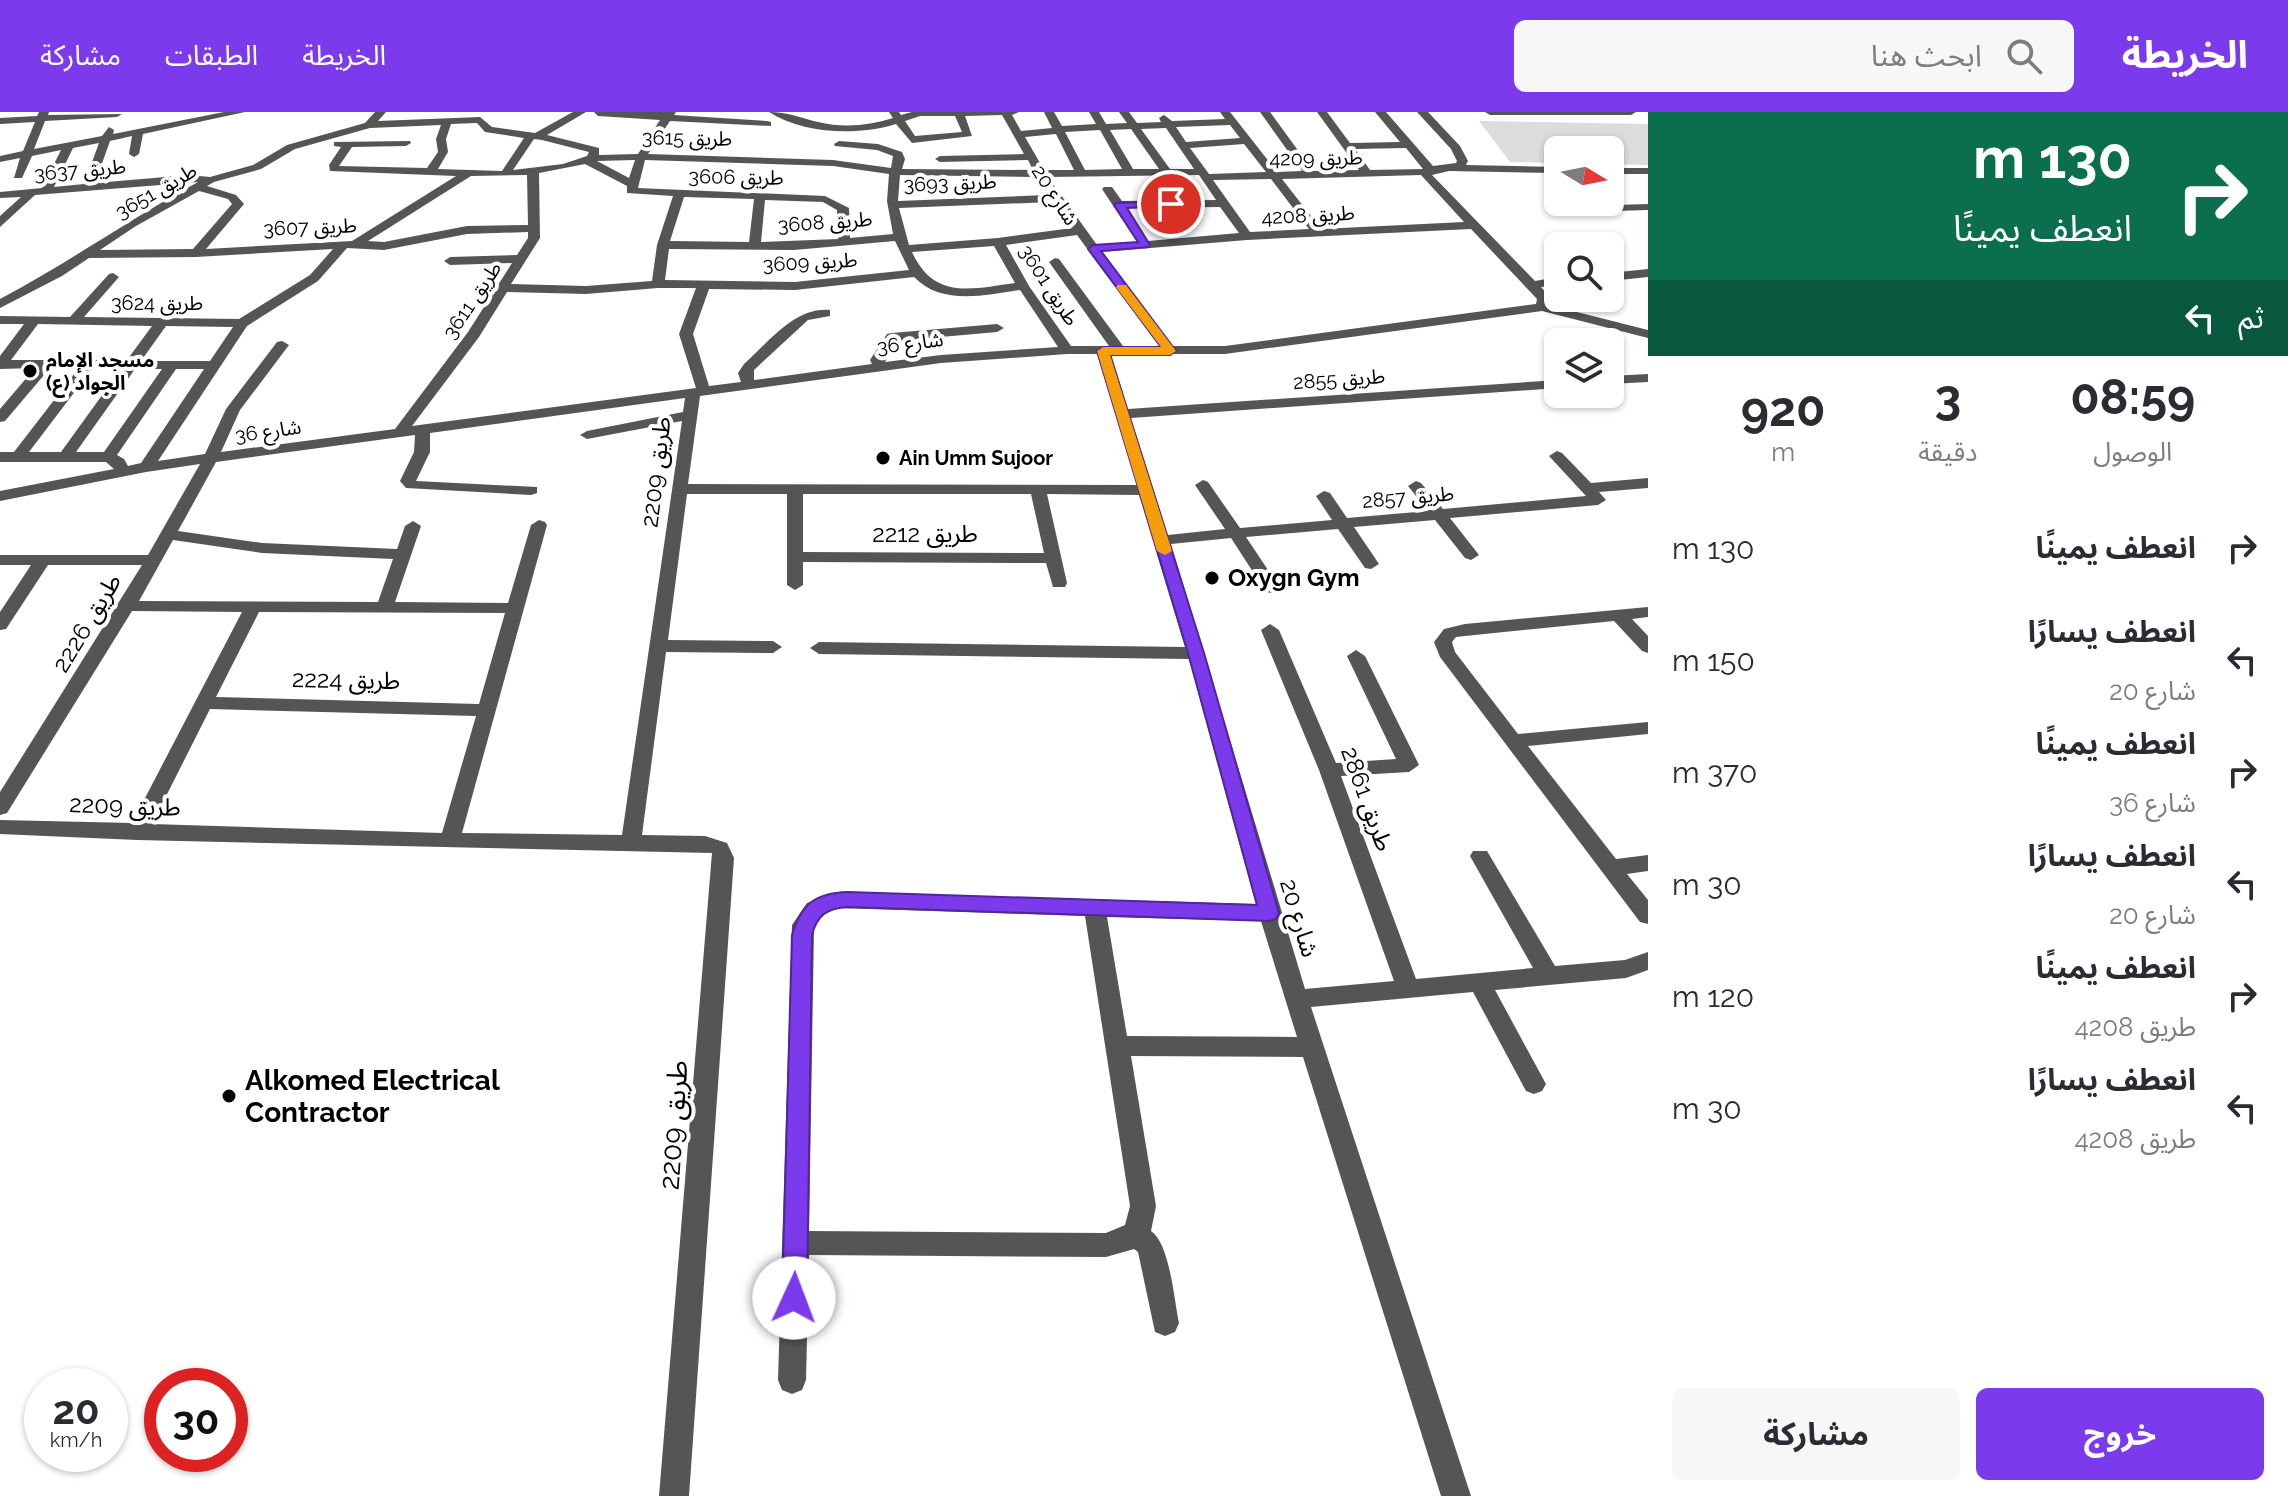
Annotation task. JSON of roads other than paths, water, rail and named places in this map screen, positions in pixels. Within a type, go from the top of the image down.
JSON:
[{"type":"street","points":[[0,158],[238,112]]},
{"type":"street","points":[[369,125],[381,112]]},
{"type":"street","points":[[505,174],[534,136],[583,112],[670,114],[769,142],[775,112],[831,128],[878,126],[897,115],[919,113],[1014,112]]},
{"type":"street","name":"شارع 20","points":[[1005,112],[1055,198],[1170,351]]},
{"type":"street","points":[[1094,112],[1129,172]]},
{"type":"street","points":[[1124,112],[1167,172]]},
{"type":"street","points":[[1160,112],[1247,236]]},
{"type":"street","points":[[1225,112],[1233,122],[1311,177]]},
{"type":"street","points":[[1265,112],[1268,147],[1276,177],[1317,232]]},
{"type":"street","points":[[1322,112],[1368,175]]},
{"type":"street","points":[[1380,112],[1428,171],[1430,181],[1544,298],[1542,307],[1648,334]]},
{"type":"street","points":[[1422,112],[1461,157],[1459,166],[1452,168]]},
{"type":"street","points":[[1490,112],[1631,112]]},
{"type":"street","points":[[0,121],[42,115],[117,113],[88,188]]},
{"type":"street","points":[[897,115],[912,140],[968,134],[958,113]]},
{"type":"street","points":[[534,136],[592,156],[631,184],[641,157],[670,114]]},
{"type":"street","points":[[18,176],[42,115]]},
{"type":"street","points":[[1020,134],[1074,117]]},
{"type":"street","points":[[430,173],[443,152],[441,139],[447,121]]},
{"type":"street","name":"طريق 3651","points":[[0,304],[87,254],[132,223],[210,180],[257,167],[291,147],[369,125],[447,121],[484,121],[489,130],[534,136]]},
{"type":"street","points":[[1055,123],[1105,128],[1233,122]]},
{"type":"street","points":[[1055,123],[1081,172]]},
{"type":"street","points":[[831,128],[839,144],[839,153],[833,163]]},
{"type":"street","points":[[134,154],[138,130]]},
{"type":"street","points":[[322,139],[348,145],[406,143]]},
{"type":"street","name":"طريق 3615","points":[[348,145],[334,169],[505,174],[533,172],[592,156],[641,157],[769,142],[785,179],[833,163],[897,172],[1040,172]]},
{"type":"street","points":[[839,144],[890,150],[900,159],[897,172]]},
{"type":"street","points":[[46,191],[69,145]]},
{"type":"street","points":[[1184,145],[1268,147]]},
{"type":"street","points":[[1346,146],[1408,145]]},
{"type":"street","points":[[970,204],[968,181],[973,174],[972,153]]},
{"type":"street","points":[[940,159],[972,153],[1031,157]]},
{"type":"street","points":[[1428,171],[1452,168],[1544,170]]},
{"type":"street","name":"طريق 4209","points":[[1040,172],[1311,177],[1428,171]]},
{"type":"street","points":[[1624,171],[1648,171]]},
{"type":"street","name":"طريق 3611","points":[[399,434],[506,288],[534,238],[533,172]]},
{"type":"street","name":"طريق 3693","points":[[897,172],[893,198],[898,237],[917,273]]},
{"type":"street","points":[[146,467],[242,323],[314,278],[349,244],[467,174]]},
{"type":"street","name":"طريق 3637","points":[[0,195],[189,178],[210,180]]},
{"type":"street","name":"طريق 3606","points":[[631,184],[630,190],[633,192],[760,195],[785,179],[819,198],[838,203],[843,210],[844,240]]},
{"type":"street","points":[[196,253],[238,204],[232,197],[198,187]]},
{"type":"street","points":[[1108,189],[1145,245]]},
{"type":"street","points":[[893,198],[928,192]]},
{"type":"street","points":[[0,223],[31,193]]},
{"type":"street","points":[[658,284],[663,245],[679,194]]},
{"type":"street","name":"طريق 3608","points":[[755,246],[760,195]]},
{"type":"street","name":"طريق 3693","points":[[893,198],[970,204],[1055,198]]},
{"type":"street","points":[[1119,205],[1224,203]]},
{"type":"street","points":[[1624,208],[1648,207]]},
{"type":"street","name":"طريق 4208","points":[[1093,249],[1247,236],[1474,225]]},
{"type":"street","name":"طريق 3607","points":[[87,254],[396,245],[467,230],[534,228]]},
{"type":"street","name":"طريق 3601","points":[[906,249],[998,242],[1078,231]]},
{"type":"street","name":"طريق 3608","points":[[663,245],[803,246],[898,237]]},
{"type":"street","name":"طريق 3601","points":[[998,242],[1023,286],[1067,350]]},
{"type":"street","points":[[450,261],[523,259]]},
{"type":"street","name":"شارع 20","points":[[1055,262],[1111,350],[1122,414],[1196,653],[1269,913],[1456,1496]]},
{"type":"street","points":[[917,273],[927,285],[952,292],[1023,286]]},
{"type":"street","name":"طريق 3609","points":[[506,288],[598,290],[658,284],[811,285],[917,273]]},
{"type":"street","points":[[1624,276],[1648,273]]},
{"type":"street","name":"طريق 3624","points":[[73,322],[113,277]]},
{"type":"street","points":[[1532,285],[1544,283]]},
{"type":"street","points":[[698,392],[686,334],[704,284]]},
{"type":"street","name":"شارع 36","points":[[0,496],[146,467],[881,367],[988,354],[1067,350],[1225,350],[1542,307]]},
{"type":"street","points":[[749,385],[745,373],[749,367],[804,317],[825,313]]},
{"type":"street","name":"طريق 3624","points":[[0,320],[242,323]]},
{"type":"street","points":[[0,364],[33,322]]},
{"type":"street","points":[[66,456],[161,323]]},
{"type":"street","points":[[881,367],[877,360],[892,337],[997,328]]},
{"type":"street","points":[[210,460],[233,409],[282,345]]},
{"type":"street","points":[[0,364],[212,365]]},
{"type":"street","points":[[0,418],[46,364]]},
{"type":"street","points":[[19,456],[88,364]]},
{"type":"street","points":[[108,457],[172,365]]},
{"type":"street","points":[[1624,379],[1648,378]]},
{"type":"street","name":"طريق 2855","points":[[1122,414],[1544,385]]},
{"type":"street","name":"طريق 2209","points":[[631,842],[682,489],[689,415],[698,392]]},
{"type":"street","points":[[587,435],[689,415]]},
{"type":"street","points":[[423,430],[424,444],[408,481],[411,485],[531,490]]},
{"type":"street","points":[[1557,456],[1589,488],[1648,483]]},
{"type":"street","points":[[0,457],[108,457],[119,462],[123,471]]},
{"type":"street","name":"طريق 2226","points":[[0,808],[127,606],[210,460]]},
{"type":"street","points":[[1203,485],[1272,588]]},
{"type":"street","points":[[1416,486],[1471,555]]},
{"type":"street","name":"طريق 2857","points":[[1161,540],[1592,503],[1598,500],[1589,488]]},
{"type":"street","name":"طريق 2212","points":[[682,489],[1146,490]]},
{"type":"street","points":[[795,489],[795,585]]},
{"type":"street","points":[[1038,490],[1059,583]]},
{"type":"street","points":[[1324,496],[1371,564]]},
{"type":"street","points":[[450,840],[539,525]]},
{"type":"street","points":[[385,607],[413,526]]},
{"type":"street","points":[[167,534],[262,548],[403,554]]},
{"type":"street","name":"طريق 2212","points":[[795,557],[1054,558]]},
{"type":"street","points":[[0,560],[151,560]]},
{"type":"street","points":[[0,625],[42,561]]},
{"type":"street","points":[[127,606],[516,608]]},
{"type":"street","points":[[137,833],[253,607]]},
{"type":"street","points":[[1648,612],[1465,630],[1446,637],[1443,642],[1446,653],[1648,916]]},
{"type":"street","points":[[1618,615],[1648,647]]},
{"type":"street","name":"طريق 2861","points":[[1270,630],[1329,770],[1408,989]]},
{"type":"street","points":[[659,646],[773,647]]},
{"type":"street","points":[[819,648],[1196,653]]},
{"type":"street","points":[[1329,770],[1409,765],[1356,656]]},
{"type":"street","name":"طريق 2224","points":[[204,703],[487,710]]},
{"type":"street","points":[[1513,741],[1648,728]]},
{"type":"street","name":"طريق 2209","points":[[0,827],[137,833],[705,844],[720,848],[724,858],[674,1496]]},
{"type":"street","points":[[1480,856],[1549,977]]},
{"type":"street","points":[[1611,868],[1648,863]]},
{"type":"street","points":[[792,1380],[802,935],[807,916],[824,903],[848,900],[1269,913]]},
{"type":"street","points":[[796,1243],[1106,1245],[1127,1241],[1136,1235],[1141,1226],[1143,1206],[1095,908]]},
{"type":"street","points":[[1296,999],[1626,969],[1648,961]]},
{"type":"street","points":[[1480,983],[1534,1084]]},
{"type":"street","points":[[1117,1046],[1311,1047]]},
{"type":"street","points":[[1136,1235],[1148,1244],[1151,1251],[1165,1323]]},
{"type":"place","name":"مسجد الإمام الجواد (ع)","points":[[30,371]]},
{"type":"place","name":"Ain Umm Sujoor","points":[[883,458]]},
{"type":"place","name":"Oxygn Gym","points":[[1212,578]]},
{"type":"place","name":"Alkomed Electrical Contractor","points":[[229,1096]]}]
